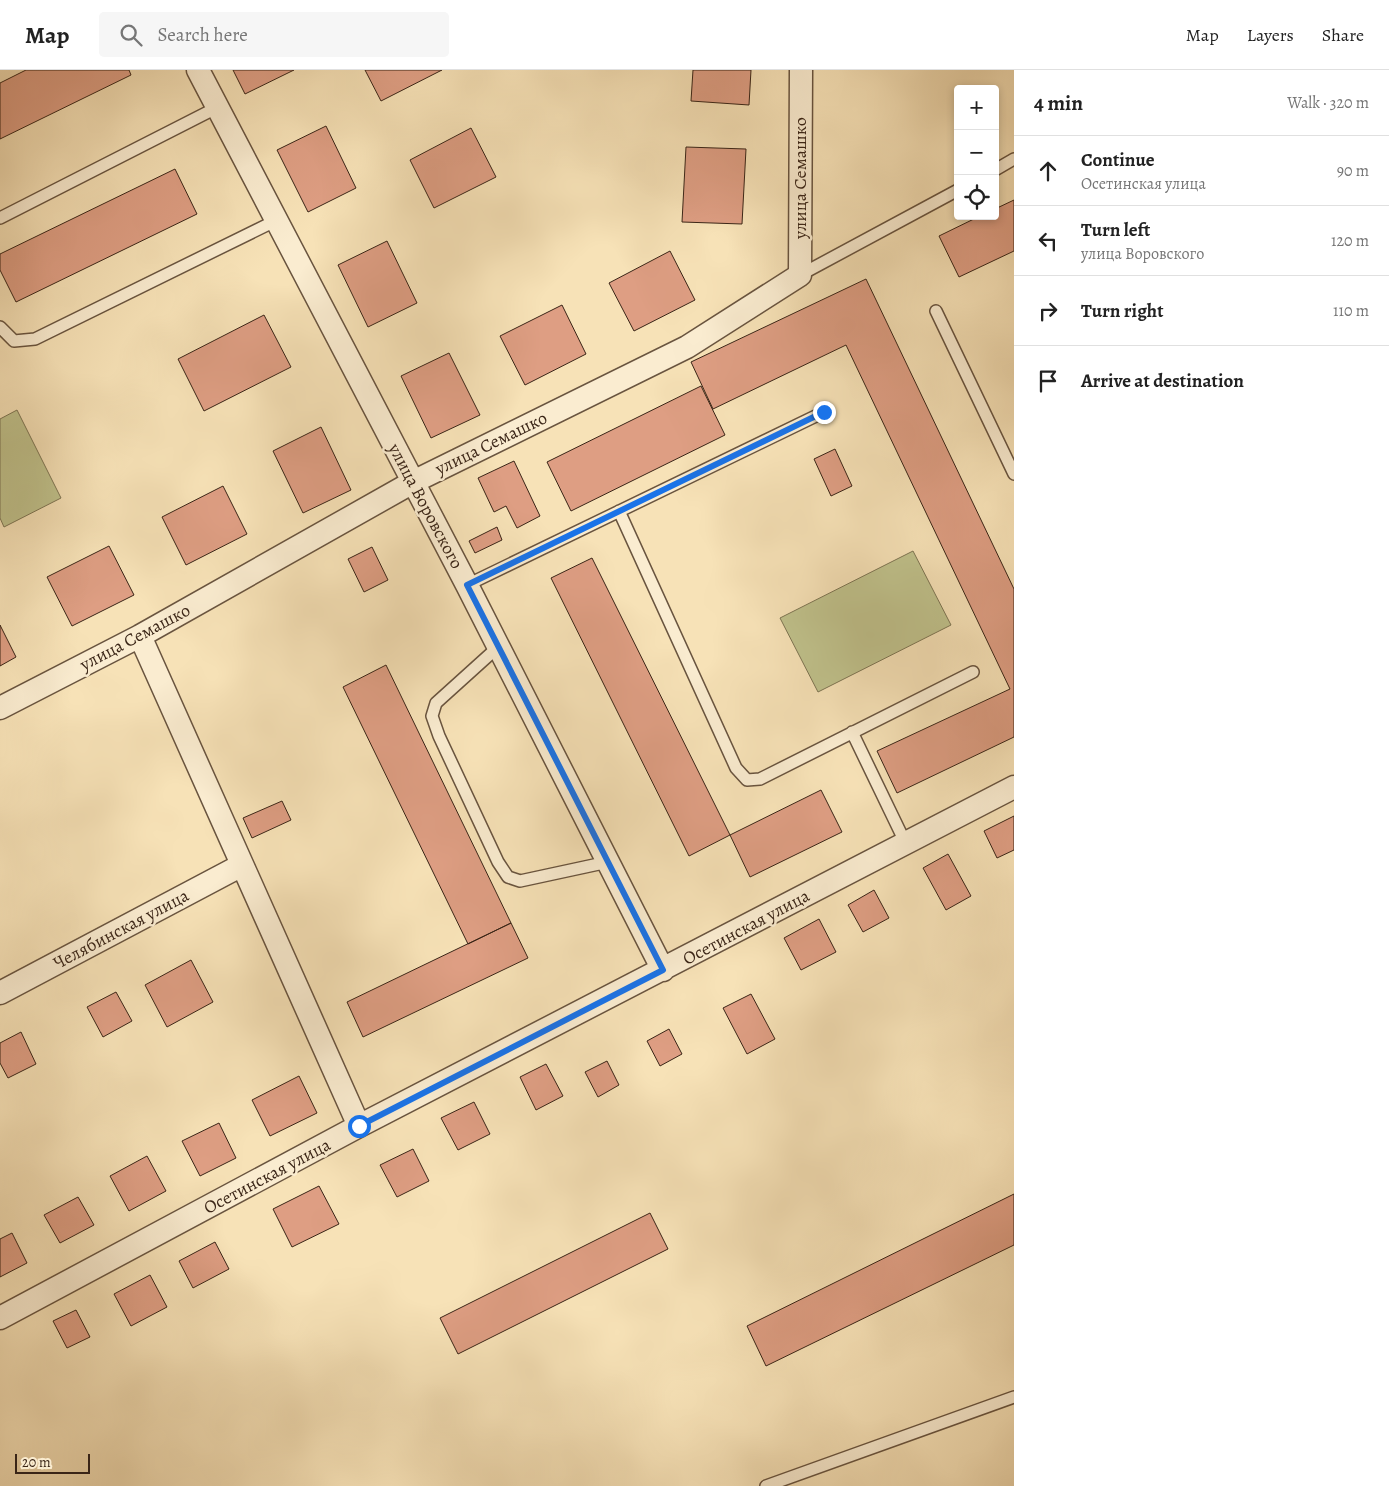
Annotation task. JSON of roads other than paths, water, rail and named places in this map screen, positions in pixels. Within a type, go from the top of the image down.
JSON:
[{"type":"street","name":"улица Воровского","points":[[198,70],[467,585],[663,970]]},
{"type":"street","name":"улица Семашко","points":[[0,708],[140,636],[413,482],[687,347],[800,275],[801,70]]},
{"type":"street","points":[[140,636],[359,1126]]},
{"type":"street","name":"Осетинская улица","points":[[0,1318],[359,1126],[1014,787]]},
{"type":"street","name":"Челябинская улица","points":[[0,993],[242,865]]},
{"type":"lane","points":[[0,218],[218,107]]},
{"type":"lane","points":[[999,168],[1014,160]]},
{"type":"lane","points":[[800,275],[954,192]]},
{"type":"lane","points":[[0,327],[14,341],[35,339],[277,220]]},
{"type":"lane","points":[[936,311],[1014,474]]},
{"type":"lane","points":[[467,585],[824,412]]},
{"type":"lane","points":[[619,511],[736,768],[747,780],[760,779],[973,672]]},
{"type":"lane","points":[[498,647],[436,703],[432,716],[439,736],[498,862],[508,877],[520,881],[608,862]]},
{"type":"lane","points":[[852,732],[906,844]]},
{"type":"lane","points":[[766,1486],[1014,1397]]}]
